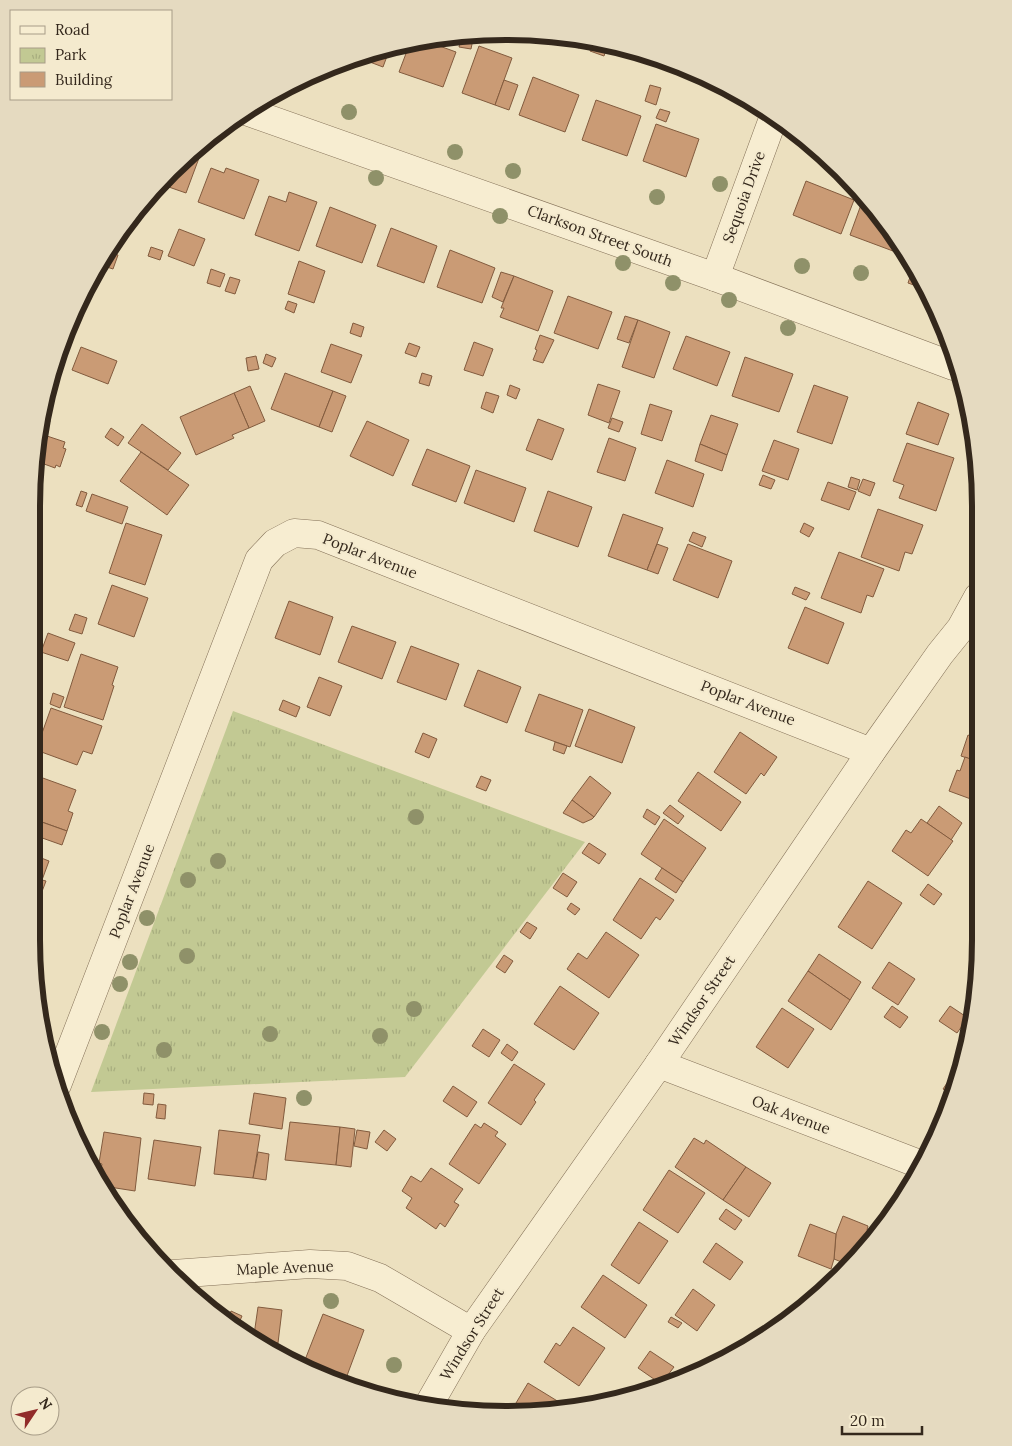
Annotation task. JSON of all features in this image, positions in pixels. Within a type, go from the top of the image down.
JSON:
[{"type":"street","name":"Clarkson Street South","points":[[255,114],[715,277],[950,365]]},
{"type":"street","name":"Sequoia Drive","points":[[715,277],[771,123]]},
{"type":"street","name":"Poplar Avenue","points":[[61,1076],[259,560],[275,543],[294,533],[318,535],[871,752]]},
{"type":"street","name":"Windsor Street","points":[[432,1400],[471,1331],[659,1064],[871,752],[940,654],[961,628],[972,608]]},
{"type":"street","name":"Oak Avenue","points":[[659,1064],[915,1162]]},
{"type":"street","name":"Maple Avenue","points":[[180,1273],[310,1264],[347,1266],[380,1278],[471,1331]]},
{"type":"green space","points":[[233,711],[585,842],[405,1077],[91,1092]]},
{"type":"building","points":[[473,41],[471,49],[459,47],[460,43]]},
{"type":"building","points":[[437,45],[456,52],[443,87],[399,72],[407,51]]},
{"type":"building","points":[[479,46],[512,58],[495,105],[462,93]]},
{"type":"building","points":[[591,48],[606,51],[604,56],[590,51]]},
{"type":"building","points":[[387,55],[383,67],[368,61]]},
{"type":"building","points":[[533,77],[579,95],[565,132],[519,115]]},
{"type":"building","points":[[504,80],[518,85],[509,110],[495,105]]},
{"type":"building","points":[[650,85],[661,88],[656,105],[645,101]]},
{"type":"building","points":[[596,100],[641,116],[627,156],[582,140]]},
{"type":"building","points":[[660,109],[670,112],[666,122],[656,118]]},
{"type":"building","points":[[656,124],[699,139],[686,177],[643,161]]},
{"type":"building","points":[[197,157],[199,158],[186,193],[167,186]]},
{"type":"building","points":[[211,168],[224,173],[226,168],[259,180],[244,219],[198,202]]},
{"type":"building","points":[[806,181],[854,200],[841,234],[793,215]]},
{"type":"building","points":[[289,192],[317,202],[299,251],[255,235],[269,196],[286,202]]},
{"type":"building","points":[[861,205],[876,222],[894,248],[893,251],[850,235]]},
{"type":"building","points":[[330,207],[376,225],[362,263],[316,246]]},
{"type":"building","points":[[391,228],[437,246],[424,283],[377,266]]},
{"type":"building","points":[[179,229],[205,239],[194,266],[168,256]]},
{"type":"building","points":[[151,247],[163,251],[160,260],[148,256]]},
{"type":"building","points":[[450,250],[495,268],[482,303],[437,287]]},
{"type":"building","points":[[115,254],[118,255],[113,269],[106,267]]},
{"type":"building","points":[[299,261],[325,271],[314,303],[288,294]]},
{"type":"building","points":[[211,269],[225,274],[220,287],[207,283]]},
{"type":"building","points":[[501,272],[514,276],[503,302],[492,297]]},
{"type":"building","points":[[911,275],[917,286],[908,283]]},
{"type":"building","points":[[514,276],[553,291],[538,331],[500,317],[504,308],[501,308]]},
{"type":"building","points":[[230,277],[240,280],[235,294],[225,291]]},
{"type":"building","points":[[568,296],[612,312],[598,349],[554,333]]},
{"type":"building","points":[[288,301],[297,304],[294,313],[285,309]]},
{"type":"building","points":[[82,313],[66,357],[75,328]]},
{"type":"building","points":[[625,316],[638,320],[629,343],[617,339]]},
{"type":"building","points":[[638,320],[670,332],[654,378],[622,367]]},
{"type":"building","points":[[353,323],[364,327],[361,337],[350,333]]},
{"type":"building","points":[[540,335],[554,340],[543,363],[533,360]]},
{"type":"building","points":[[686,336],[730,352],[717,386],[673,369]]},
{"type":"building","points":[[474,342],[493,349],[483,376],[464,370]]},
{"type":"building","points":[[409,343],[420,347],[416,357],[405,353]]},
{"type":"building","points":[[331,344],[362,355],[351,383],[321,372]]},
{"type":"building","points":[[81,347],[117,361],[108,384],[72,370]]},
{"type":"building","points":[[266,354],[276,358],[272,367],[263,363]]},
{"type":"building","points":[[256,356],[259,369],[248,371],[246,358]]},
{"type":"building","points":[[745,357],[793,374],[779,412],[732,396]]},
{"type":"building","points":[[285,373],[333,391],[319,427],[271,409]]},
{"type":"building","points":[[422,373],[432,376],[429,386],[419,383]]},
{"type":"building","points":[[598,384],[620,391],[609,423],[588,415]]},
{"type":"building","points":[[510,385],[520,389],[516,399],[507,395]]},
{"type":"building","points":[[814,385],[848,397],[832,444],[797,432]]},
{"type":"building","points":[[250,386],[265,421],[249,428],[234,393]]},
{"type":"building","points":[[333,391],[346,396],[332,432],[319,427]]},
{"type":"building","points":[[486,392],[499,396],[493,413],[481,408]]},
{"type":"building","points":[[234,393],[249,428],[232,435],[234,438],[196,455],[180,417]]},
{"type":"building","points":[[918,402],[949,414],[938,445],[906,434]]},
{"type":"building","points":[[650,404],[672,411],[662,441],[641,434]]},
{"type":"building","points":[[711,415],[738,424],[727,455],[700,444]]},
{"type":"building","points":[[612,418],[623,422],[619,432],[608,428]]},
{"type":"building","points":[[538,419],[564,429],[552,460],[526,450]]},
{"type":"building","points":[[367,421],[409,440],[393,476],[350,456]]},
{"type":"building","points":[[142,424],[181,453],[168,470],[128,443]]},
{"type":"building","points":[[111,428],[124,437],[118,446],[105,437]]},
{"type":"building","points":[[46,436],[65,442],[63,448],[66,449],[60,467],[56,465],[55,468],[42,463]]},
{"type":"building","points":[[609,438],[636,448],[625,481],[597,472]]},
{"type":"building","points":[[774,440],[799,449],[788,480],[762,471]]},
{"type":"building","points":[[907,443],[954,458],[936,511],[899,498],[904,485],[893,481]]},
{"type":"building","points":[[700,444],[727,455],[722,471],[695,461]]},
{"type":"building","points":[[427,449],[470,466],[456,502],[412,485]]},
{"type":"building","points":[[141,452],[189,485],[167,515],[120,481]]},
{"type":"building","points":[[667,460],[704,474],[693,507],[655,493]]},
{"type":"building","points":[[476,470],[526,488],[514,522],[464,503]]},
{"type":"building","points":[[763,475],[775,480],[771,489],[759,485]]},
{"type":"building","points":[[851,477],[860,480],[857,490],[848,487]]},
{"type":"building","points":[[863,479],[875,483],[870,496],[858,491]]},
{"type":"building","points":[[828,482],[856,492],[849,510],[821,500]]},
{"type":"building","points":[[81,491],[87,493],[82,507],[76,505]]},
{"type":"building","points":[[548,491],[592,507],[578,547],[534,531]]},
{"type":"building","points":[[92,494],[128,507],[122,524],[86,511]]},
{"type":"building","points":[[878,509],[923,525],[912,554],[905,552],[899,571],[861,557]]},
{"type":"building","points":[[623,514],[663,528],[647,570],[608,556]]},
{"type":"building","points":[[126,523],[162,535],[145,585],[109,573]]},
{"type":"building","points":[[804,523],[814,528],[809,537],[800,532]]},
{"type":"building","points":[[693,532],[706,537],[702,547],[689,541]]},
{"type":"building","points":[[657,544],[668,548],[658,574],[647,570]]},
{"type":"building","points":[[688,544],[732,561],[718,598],[673,580]]},
{"type":"building","points":[[839,552],[884,569],[873,597],[867,595],[861,613],[821,598]]},
{"type":"building","points":[[112,585],[148,598],[134,637],[98,624]]},
{"type":"building","points":[[795,587],[810,593],[806,600],[792,594]]},
{"type":"building","points":[[289,601],[333,617],[320,655],[275,638]]},
{"type":"building","points":[[805,607],[844,623],[828,664],[788,648]]},
{"type":"building","points":[[75,614],[87,618],[82,634],[69,630]]},
{"type":"building","points":[[352,626],[396,642],[382,679],[338,662]]},
{"type":"building","points":[[48,633],[75,643],[68,661],[41,652]]},
{"type":"building","points":[[411,646],[459,664],[446,700],[397,682]]},
{"type":"building","points":[[81,654],[118,667],[103,720],[64,707]]},
{"type":"building","points":[[478,670],[521,687],[507,723],[464,706]]},
{"type":"building","points":[[319,677],[342,686],[330,716],[307,707]]},
{"type":"building","points":[[53,693],[64,697],[60,708],[50,704]]},
{"type":"building","points":[[539,694],[583,710],[570,747],[525,731]]},
{"type":"building","points":[[283,700],[300,707],[296,717],[279,710]]},
{"type":"building","points":[[51,708],[102,726],[92,754],[83,751],[77,765],[40,751],[40,739]]},
{"type":"building","points":[[589,709],[635,727],[622,763],[575,746]]},
{"type":"building","points":[[740,732],[777,757],[764,776],[761,773],[746,794],[714,772]]},
{"type":"building","points":[[423,733],[437,739],[429,758],[415,752]]},
{"type":"building","points":[[968,735],[972,737],[972,760],[961,756]]},
{"type":"building","points":[[555,742],[567,746],[564,754],[553,750]]},
{"type":"building","points":[[965,757],[972,760],[972,799],[949,791],[957,770],[960,771]]},
{"type":"building","points":[[698,772],[741,802],[721,831],[678,801]]},
{"type":"building","points":[[481,776],[491,780],[486,791],[476,787]]},
{"type":"building","points":[[590,776],[611,793],[594,817],[572,800]]},
{"type":"building","points":[[40,777],[76,790],[68,811],[73,813],[67,831],[40,821]]},
{"type":"building","points":[[572,800],[594,817],[583,823],[563,813]]},
{"type":"building","points":[[670,805],[684,816],[678,824],[663,813]]},
{"type":"building","points":[[939,806],[962,823],[951,840],[927,823]]},
{"type":"building","points":[[647,809],[660,817],[655,825],[643,817]]},
{"type":"building","points":[[664,819],[706,848],[683,882],[641,854]]},
{"type":"building","points":[[921,819],[953,841],[928,876],[892,851],[906,830],[911,833]]},
{"type":"building","points":[[40,821],[67,831],[62,845],[40,837]]},
{"type":"building","points":[[589,843],[606,854],[599,864],[582,853]]},
{"type":"building","points":[[40,858],[49,861],[42,880],[46,881],[40,897]]},
{"type":"building","points":[[662,868],[683,882],[676,893],[655,879]]},
{"type":"building","points":[[563,873],[577,882],[567,897],[553,888]]},
{"type":"building","points":[[640,878],[674,900],[660,920],[656,917],[641,939],[613,920]]},
{"type":"building","points":[[868,881],[902,903],[872,949],[838,927]]},
{"type":"building","points":[[928,884],[942,894],[934,905],[920,895]]},
{"type":"building","points":[[571,903],[580,909],[575,915],[567,909]]},
{"type":"building","points":[[527,922],[537,928],[530,939],[520,932]]},
{"type":"building","points":[[606,932],[639,955],[609,998],[567,969],[578,953],[587,959]]},
{"type":"building","points":[[819,954],[861,982],[850,1000],[808,971]]},
{"type":"building","points":[[504,955],[513,961],[505,973],[496,967]]},
{"type":"building","points":[[889,962],[915,979],[898,1005],[872,988]]},
{"type":"building","points":[[808,971],[850,1000],[831,1030],[788,1001]]},
{"type":"building","points":[[560,986],[599,1013],[574,1050],[534,1024]]},
{"type":"building","points":[[892,1006],[908,1017],[900,1028],[884,1017]]},
{"type":"building","points":[[950,1006],[965,1016],[964,1023],[957,1033],[939,1021]]},
{"type":"building","points":[[782,1008],[814,1029],[788,1068],[756,1047]]},
{"type":"building","points":[[483,1029],[500,1040],[489,1057],[472,1046]]},
{"type":"building","points":[[507,1044],[518,1052],[512,1061],[501,1053]]},
{"type":"building","points":[[514,1064],[545,1084],[521,1125],[488,1103]]},
{"type":"building","points":[[951,1077],[947,1091],[943,1089]]},
{"type":"building","points":[[453,1086],[477,1102],[467,1117],[443,1101]]},
{"type":"building","points":[[144,1093],[154,1094],[153,1105],[143,1104]]},
{"type":"building","points":[[254,1093],[286,1098],[282,1129],[249,1124]]},
{"type":"building","points":[[158,1104],[166,1105],[165,1119],[156,1118]]},
{"type":"building","points":[[290,1122],[340,1127],[336,1165],[285,1160]]},
{"type":"building","points":[[484,1123],[498,1132],[495,1136],[506,1144],[479,1184],[449,1164],[475,1124],[481,1128]]},
{"type":"building","points":[[340,1127],[355,1129],[351,1167],[336,1165]]},
{"type":"building","points":[[219,1130],[260,1135],[253,1178],[214,1174]]},
{"type":"building","points":[[357,1130],[370,1132],[367,1149],[354,1146]]},
{"type":"building","points":[[384,1130],[396,1139],[387,1151],[375,1142]]},
{"type":"building","points":[[104,1132],[141,1138],[135,1191],[111,1187],[101,1170],[102,1164],[99,1163]]},
{"type":"building","points":[[694,1138],[704,1144],[706,1140],[746,1167],[723,1200],[675,1167]]},
{"type":"building","points":[[154,1140],[201,1147],[195,1186],[148,1179]]},
{"type":"building","points":[[258,1152],[269,1154],[266,1180],[253,1178]]},
{"type":"building","points":[[746,1167],[771,1183],[749,1217],[723,1200]]},
{"type":"building","points":[[431,1168],[463,1189],[454,1202],[459,1205],[445,1227],[440,1223],[436,1229],[406,1208],[412,1198],[402,1191],[411,1176],[421,1182]]},
{"type":"building","points":[[669,1170],[705,1193],[678,1233],[643,1210]]},
{"type":"building","points":[[726,1209],[742,1220],[735,1230],[719,1219]]},
{"type":"building","points":[[843,1216],[868,1226],[867,1230],[870,1231],[843,1262],[834,1259],[836,1234]]},
{"type":"building","points":[[639,1222],[668,1241],[639,1284],[611,1265]]},
{"type":"building","points":[[810,1224],[836,1234],[834,1259],[831,1269],[798,1256]]},
{"type":"building","points":[[716,1243],[743,1262],[730,1280],[703,1262]]},
{"type":"building","points":[[603,1275],[647,1305],[625,1338],[581,1307]]},
{"type":"building","points":[[693,1289],[715,1305],[697,1331],[675,1315]]},
{"type":"building","points":[[258,1307],[282,1310],[278,1343],[270,1342],[254,1332]]},
{"type":"building","points":[[231,1311],[242,1316],[239,1322],[229,1315]]},
{"type":"building","points":[[323,1314],[364,1330],[346,1378],[305,1360]]},
{"type":"building","points":[[671,1317],[682,1323],[678,1328],[668,1322]]},
{"type":"building","points":[[573,1327],[605,1348],[579,1386],[544,1362],[556,1343],[560,1346]]},
{"type":"building","points":[[650,1351],[674,1367],[666,1377],[656,1381],[638,1368]]},
{"type":"building","points":[[528,1383],[559,1402],[536,1405],[514,1406]]}]
